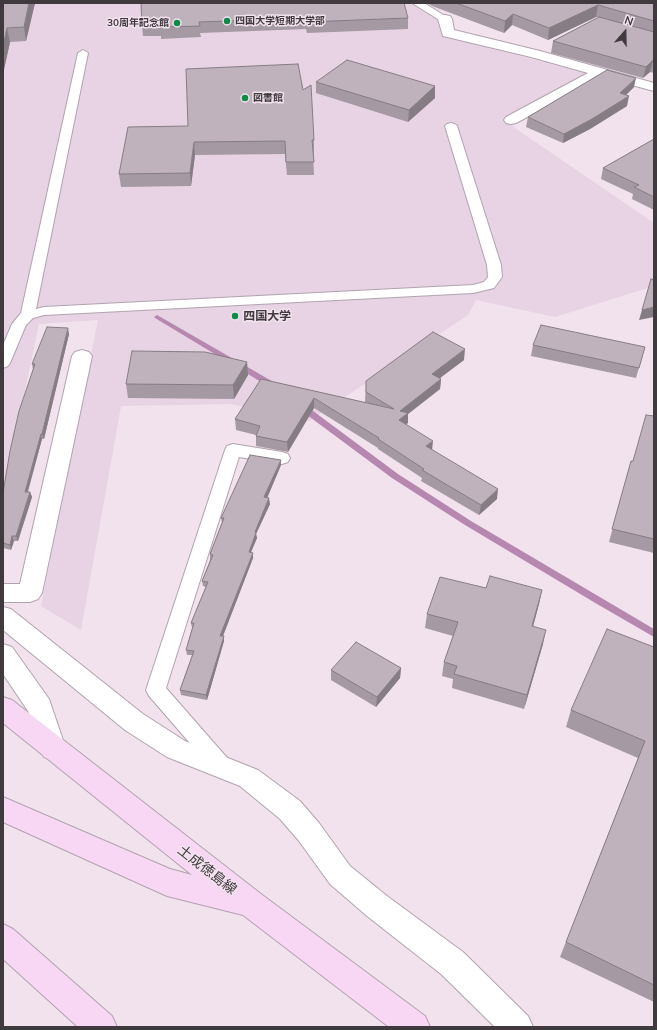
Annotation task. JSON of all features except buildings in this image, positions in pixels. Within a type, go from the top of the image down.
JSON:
[{"type":"main road","name":"土成徳島線","points":[[3,708],[53,750],[251,904],[414,1027]]},
{"type":"main road","points":[[3,809],[166,882],[251,904]]},
{"type":"main road","points":[[3,939],[101,1027]]},
{"type":"street","points":[[444,19],[448,33],[535,54],[654,87]]},
{"type":"street","points":[[535,54],[548,47]]},
{"type":"street","points":[[511,120],[601,72]]},
{"type":"street","points":[[3,593],[30,593],[82,356]]},
{"type":"street","points":[[3,616],[134,722],[176,749],[249,778],[290,810],[309,832],[340,875],[377,906],[452,963],[517,1027]]},
{"type":"street","points":[[3,654],[40,707],[53,750]]},
{"type":"lane","points":[[417,3],[444,19]]},
{"type":"lane","points":[[28,315],[83,53]]},
{"type":"lane","points":[[3,363],[19,324],[28,315],[44,311],[473,289],[489,285],[495,277],[494,265],[451,126]]},
{"type":"lane","points":[[222,766],[156,690],[233,450],[282,458]]},
{"type":"shaded area","name":"四国大学","points":[[3,3],[410,3],[440,20],[460,40],[601,77],[512,126],[654,223],[654,286],[555,317],[476,300],[468,315],[309,421],[231,404],[121,406],[81,630],[41,606],[98,320],[39,324],[3,494]]},
{"type":"waterway","points":[[157,317],[274,386]]},
{"type":"waterway","points":[[302,407],[395,476],[468,523],[654,633]]},
{"type":"place","name":"四国大学短期大学部","points":[[227,21]]},
{"type":"place","name":"30周年記念館","points":[[177,23]]},
{"type":"place","name":"図書館","points":[[245,98]]},
{"type":"place","name":"四国大学","points":[[235,316]]}]
